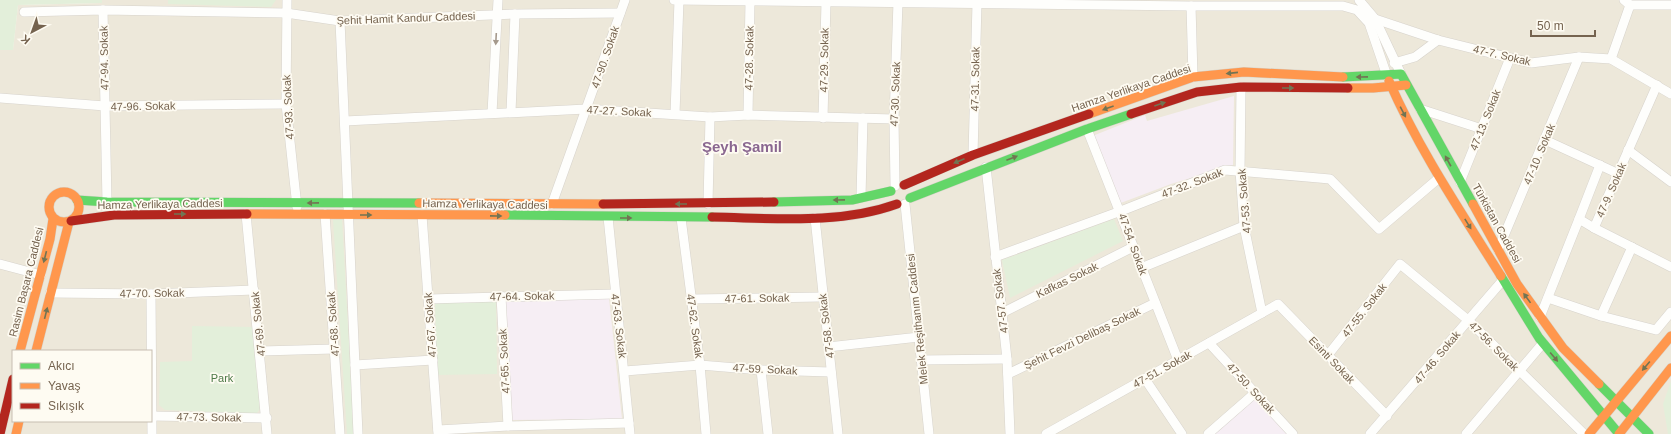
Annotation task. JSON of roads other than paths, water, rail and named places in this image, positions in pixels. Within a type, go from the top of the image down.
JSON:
[{"type":"street","name":"47-93. Sokak","points":[[287,0],[286,104],[298,215]]},
{"type":"street","points":[[492,113],[498,0]]},
{"type":"street","name":"47-90. Sokak","points":[[552,204],[625,0]]},
{"type":"street","points":[[674,0],[1191,6],[1344,6],[1357,10]]},
{"type":"street","points":[[675,114],[679,0]]},
{"type":"street","name":"Türkistan Caddesi","points":[[1358,0],[1357,10],[1369,23],[1387,76],[1400,106],[1439,178],[1543,343],[1619,434]]},
{"type":"street","name":"Türkistan Caddesi","points":[[1358,0],[1375,19],[1394,63],[1517,284],[1563,348],[1617,400],[1648,434]]},
{"type":"street","name":"47-28. Sokak","points":[[748,115],[750,1]]},
{"type":"street","name":"47-29. Sokak","points":[[823,118],[826,2]]},
{"type":"street","name":"47-30. Sokak","points":[[896,187],[894,119],[898,2]]},
{"type":"street","points":[[1611,59],[1627,2],[1671,5]]},
{"type":"street","name":"47-31. Sokak","points":[[973,155],[977,3]]},
{"type":"street","points":[[1191,6],[1193,77]]},
{"type":"street","name":"Şehit Hamit Kandur Caddesi","points":[[24,12],[103,10],[286,14],[340,21],[514,14],[620,13]]},
{"type":"street","name":"47-94. Sokak","points":[[103,10],[107,202]]},
{"type":"street","points":[[511,112],[514,14]]},
{"type":"street","name":"47-7. Sokak","points":[[1375,19],[1438,40],[1531,64],[1579,57],[1611,59],[1671,94]]},
{"type":"street","name":"47-68. Sokak","points":[[340,21],[358,434]]},
{"type":"street","points":[[1394,63],[1415,57],[1438,40]]},
{"type":"street","name":"47-10. Sokak","points":[[1498,250],[1579,57]]},
{"type":"street","name":"47-13. Sokak","points":[[1460,182],[1510,58]]},
{"type":"street","name":"Hamza Yerlikaya Caddesi","points":[[77,200],[107,202],[708,204],[852,200],[896,187],[973,155],[1193,77],[1244,72],[1344,77],[1387,76],[1401,74]]},
{"type":"street","name":"Hamza Yerlikaya Caddesi","points":[[70,221],[114,214],[325,214],[680,218],[815,218],[859,215],[881,211],[986,167],[1088,129],[1197,92],[1241,87],[1372,88],[1406,85]]},
{"type":"street","name":"47-9. Sokak","points":[[1540,316],[1579,219],[1594,228],[1657,85]]},
{"type":"street","name":"47-53. Sokak","points":[[1241,87],[1240,171],[1244,226],[1262,313]]},
{"type":"street","name":"47-96. Sokak","points":[[0,98],[105,106],[286,104]]},
{"type":"street","name":"47-27. Sokak","points":[[345,121],[586,109],[710,116],[748,115],[894,119]]},
{"type":"street","points":[[1420,110],[1482,129]]},
{"type":"street","points":[[708,204],[710,116]]},
{"type":"street","points":[[861,197],[863,118]]},
{"type":"street","name":"47-54. Sokak","points":[[1088,129],[1178,360]]},
{"type":"street","points":[[1545,140],[1619,174]]},
{"type":"street","points":[[1628,150],[1671,182]]},
{"type":"street","points":[[1579,219],[1600,166]]},
{"type":"street","name":"47-57. Sokak","points":[[986,167],[1007,359],[1010,434]]},
{"type":"street","name":"47-32. Sokak","points":[[995,257],[1121,211],[1225,170],[1330,179],[1379,229],[1439,178]]},
{"type":"street","points":[[896,187],[910,190],[904,202],[890,198],[896,187]]},
{"type":"street","points":[[36,350],[62,245],[70,221],[78,213],[79,206],[77,200],[72,195],[65,192],[54,196],[48,207],[53,219],[59,222],[70,221]]},
{"type":"street","name":"Melek Reşithanım Caddesi","points":[[904,202],[929,434]]},
{"type":"street","name":"47-69. Sokak","points":[[246,214],[261,352],[267,434]]},
{"type":"street","name":"47-68. Sokak","points":[[325,214],[340,434]]},
{"type":"street","name":"47-67. Sokak","points":[[422,215],[438,432]]},
{"type":"street","name":"47-63. Sokak","points":[[608,217],[615,294],[625,371],[630,434]]},
{"type":"street","name":"47-62. Sokak","points":[[680,218],[700,365],[706,434]]},
{"type":"street","name":"47-58. Sokak","points":[[815,218],[822,297],[838,434]]},
{"type":"street","name":"Rasim Başara Caddesi","points":[[20,350],[41,275],[53,219]]},
{"type":"street","points":[[1141,268],[1244,226]]},
{"type":"street","points":[[1594,228],[1671,267]]},
{"type":"street","name":"Kafkas Sokak","points":[[1002,313],[1133,247]]},
{"type":"street","points":[[1601,316],[1632,247]]},
{"type":"street","points":[[0,264],[41,275]]},
{"type":"street","name":"47-56. Sokak","points":[[1400,264],[1468,320],[1519,372],[1584,434]]},
{"type":"street","name":"47-55. Sokak","points":[[1328,355],[1400,264]]},
{"type":"street","name":"47-46. Sokak","points":[[1370,434],[1502,280]]},
{"type":"street","name":"47-70. Sokak","points":[[50,293],[150,294],[254,290]]},
{"type":"street","points":[[150,294],[151,350]]},
{"type":"street","name":"47-64. Sokak","points":[[429,299],[615,294]]},
{"type":"street","name":"47-65. Sokak","points":[[501,296],[508,426]]},
{"type":"street","name":"47-61. Sokak","points":[[691,299],[822,297]]},
{"type":"street","points":[[1548,298],[1601,316],[1656,330],[1671,312]]},
{"type":"street","name":"Şehit Fevzi Delibaş Sokak","points":[[1008,374],[1155,303]]},
{"type":"street","name":"47-51. Sokak","points":[[1046,434],[1278,304]]},
{"type":"street","name":"Esinti Sokak","points":[[1278,304],[1387,416]]},
{"type":"street","points":[[1590,434],[1671,336]]},
{"type":"street","points":[[828,346],[919,337]]},
{"type":"street","name":"47-50. Sokak","points":[[1209,343],[1293,434]]},
{"type":"street","points":[[1466,434],[1543,343]]},
{"type":"street","points":[[261,352],[334,349]]},
{"type":"street","points":[[921,360],[1007,359]]},
{"type":"street","points":[[356,365],[433,360]]},
{"type":"street","name":"47-59. Sokak","points":[[625,371],[700,365],[761,370],[831,372]]},
{"type":"street","points":[[1619,434],[1671,368]]},
{"type":"street","points":[[761,370],[768,434]]},
{"type":"street","points":[[1145,378],[1182,434]]},
{"type":"street","points":[[1,429],[12,383]]},
{"type":"street","points":[[1208,434],[1255,393]]},
{"type":"street","points":[[152,416],[152,434]]},
{"type":"street","name":"47-73. Sokak","points":[[152,416],[267,418]]},
{"type":"street","points":[[16,434],[18,422]]},
{"type":"street","points":[[438,432],[508,426],[629,423]]},
{"type":"district","name":"Şeyh Şamil","points":[[742,147]]},
{"type":"park label","name":"Park","points":[[222,378]]}]
